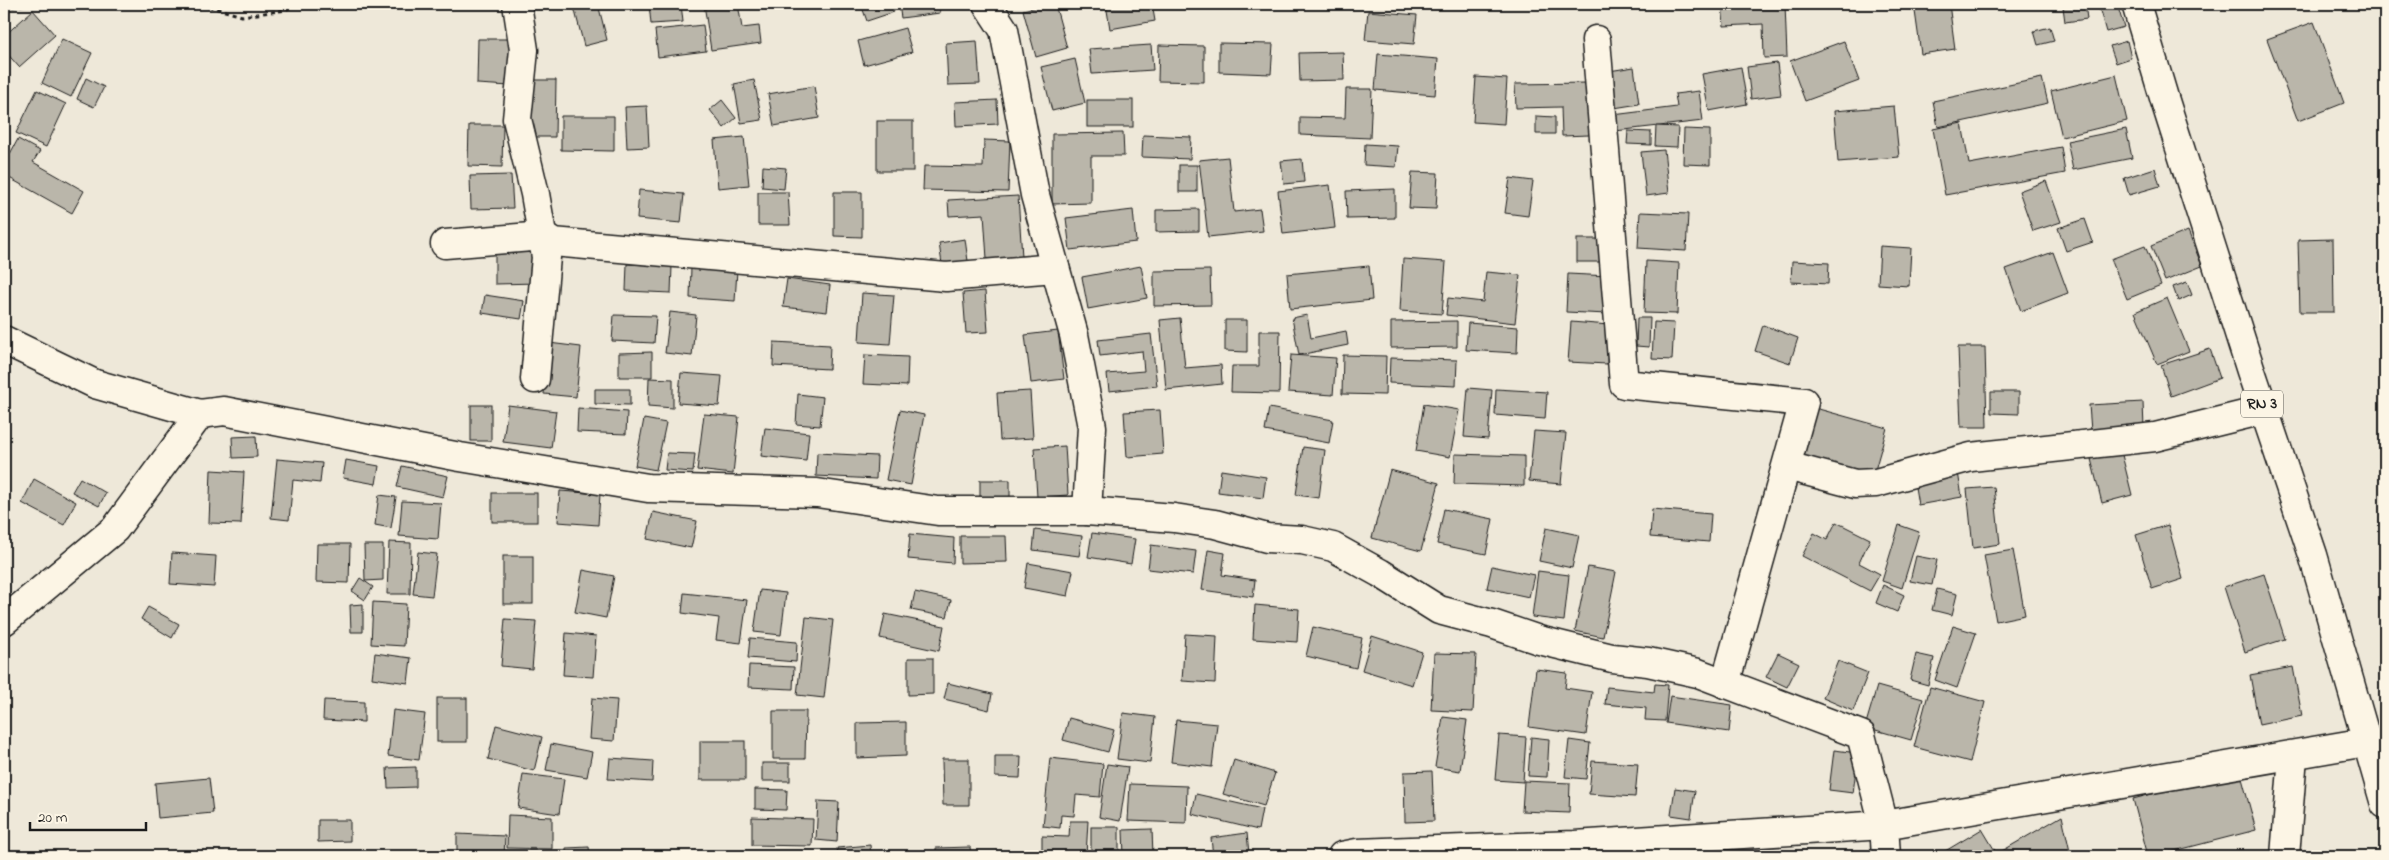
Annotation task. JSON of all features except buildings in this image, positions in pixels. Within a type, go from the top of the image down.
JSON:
[{"type":"main road","points":[[517,4],[524,50],[517,119],[544,236],[546,257],[535,379]]},
{"type":"main road","points":[[987,4],[1004,30],[1035,195],[1074,335],[1092,427],[1086,511]]},
{"type":"main road","name":"RN 3","points":[[2136,4],[2264,410],[2314,555],[2385,804]]},
{"type":"main road","points":[[1596,40],[1624,384],[1804,402],[1725,684]]},
{"type":"main road","points":[[445,244],[544,236],[552,242],[946,277],[1056,268]]},
{"type":"main road","points":[[4,340],[95,384],[200,414],[224,411],[460,457],[648,488],[816,493],[938,511],[1086,511],[1207,523],[1267,538],[1302,540],[1333,547],[1380,573],[1439,610],[1539,640],[1612,658],[1648,662],[1698,673],[1861,735],[1884,825],[1886,856]]},
{"type":"main road","points":[[1787,466],[1855,484],[1876,483],[1971,457],[2155,437],[2264,410]]},
{"type":"main road","points":[[4,621],[115,529],[200,414]]},
{"type":"main road","points":[[1342,856],[1357,853],[1575,845],[1884,825],[2366,742]]},
{"type":"main road","points":[[2285,856],[2293,756]]},
{"type":"path","points":[[4,8],[26,4]]},
{"type":"path","points":[[201,4],[242,16],[286,10],[293,4]]}]
